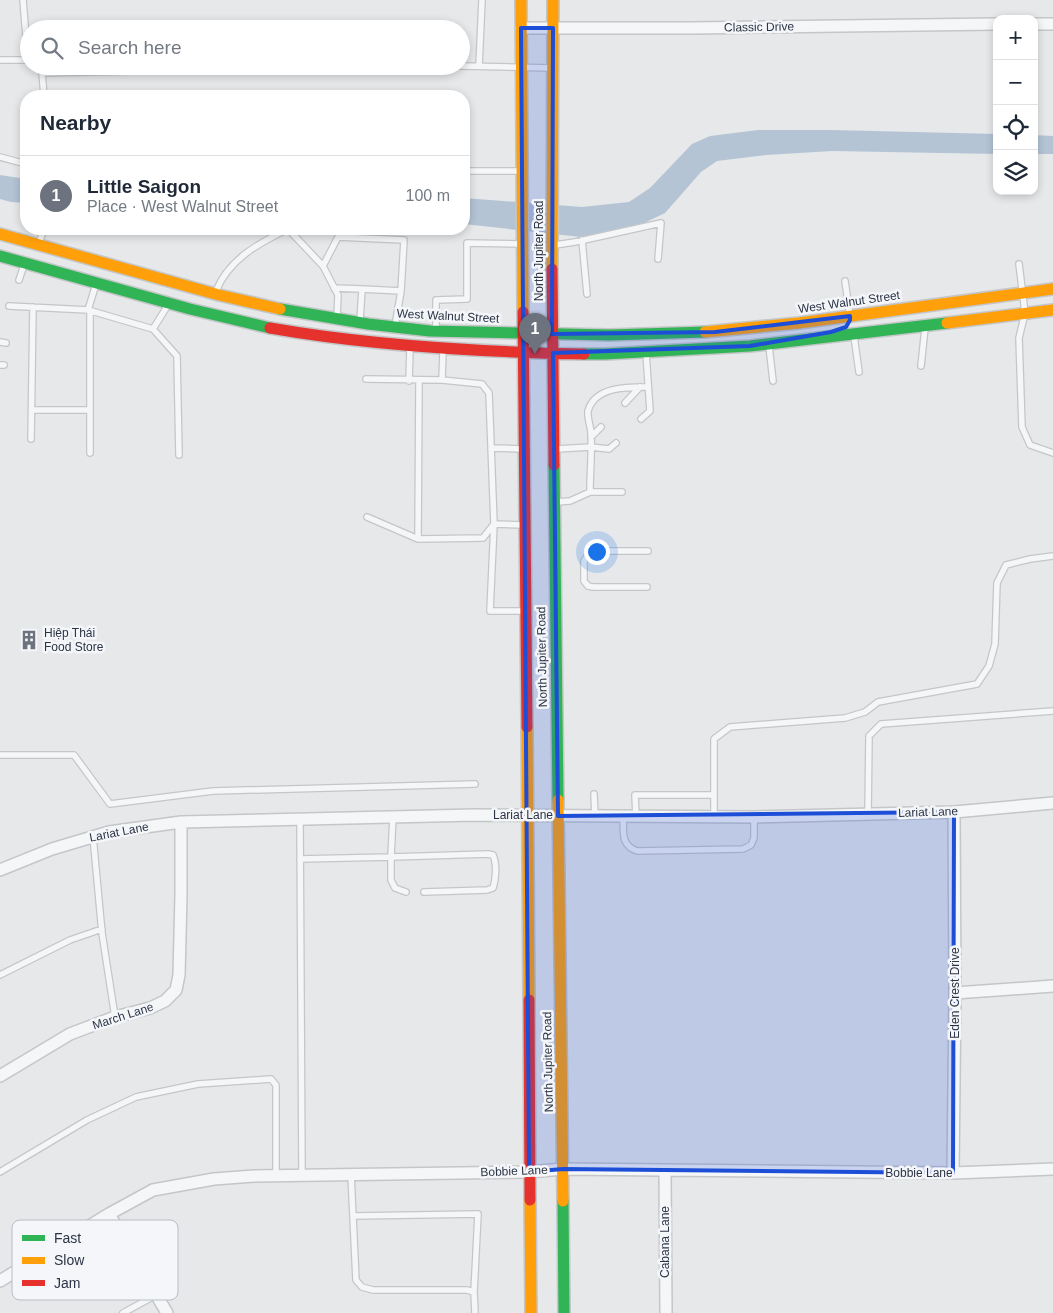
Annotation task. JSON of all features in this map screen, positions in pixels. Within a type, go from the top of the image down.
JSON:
[{"type":"main road","name":"North Jupiter Road","points":[[521,0],[525,525],[541,611],[558,816],[564,1313]]},
{"type":"main road","name":"North Jupiter Road","points":[[531,1313],[528,816],[541,611],[554,502],[552,334],[553,0]]},
{"type":"main road","name":"West Walnut Street","points":[[0,234],[215,294],[296,313],[360,323],[436,331],[610,335],[715,332],[1053,290]]},
{"type":"main road","points":[[0,246],[27,249],[38,245]]},
{"type":"main road","points":[[25,263],[33,257],[44,255],[58,256],[86,264],[99,262]]},
{"type":"main road","points":[[0,256],[169,304],[264,327],[327,338],[443,349],[605,354],[646,352],[772,343],[1053,310]]},
{"type":"main road","points":[[169,304],[207,303],[212,300],[215,294]]},
{"type":"main road","points":[[854,334],[863,328],[879,324],[918,320],[931,305]]},
{"type":"main road","points":[[218,316],[221,313],[234,311],[246,311],[274,318],[296,313]]},
{"type":"main road","points":[[772,343],[842,329],[849,324],[850,316]]},
{"type":"street","name":"Classic Drive","points":[[521,28],[993,24]]},
{"type":"street","points":[[1038,24],[1053,24]]},
{"type":"street","name":"Lariat Lane","points":[[0,870],[52,849],[108,832],[181,822],[393,816],[754,817],[954,812],[1053,803]]},
{"type":"street","name":"Eden Crest Drive","points":[[953,1173],[955,993],[954,812]]},
{"type":"street","name":"March Lane","points":[[0,1076],[70,1034],[114,1017],[150,1008],[165,1001],[176,990],[180,966],[181,822]]},
{"type":"street","points":[[955,993],[1053,986]]},
{"type":"street","name":"Bobbie Lane","points":[[100,1220],[153,1190],[214,1179],[276,1176],[529,1172],[563,1169],[953,1173],[1053,1169]]},
{"type":"street","name":"Cabana Lane","points":[[665,1170],[666,1313]]},
{"type":"street","points":[[110,1214],[113,1220]]},
{"type":"street","name":"Bobbie Lane","points":[[0,1281],[12,1274]]},
{"type":"street","points":[[159,1300],[167,1313]]},
{"type":"lane","points":[[23,0],[25,20]]},
{"type":"lane","points":[[478,66],[482,0]]},
{"type":"lane","points":[[0,60],[20,60]]},
{"type":"lane","points":[[470,66],[553,68]]},
{"type":"lane","points":[[42,75],[43,90]]},
{"type":"lane","points":[[0,156],[20,162]]},
{"type":"lane","points":[[470,170],[522,173]]},
{"type":"lane","points":[[552,243],[582,240],[661,223],[658,259]]},
{"type":"lane","points":[[38,245],[42,235]]},
{"type":"lane","points":[[215,294],[219,285],[238,259],[258,244],[276,235]]},
{"type":"lane","points":[[294,235],[322,266],[338,295],[337,319]]},
{"type":"lane","points":[[322,266],[338,237],[404,240],[401,291],[395,327]]},
{"type":"lane","points":[[436,331],[436,300],[467,299],[467,243],[522,240]]},
{"type":"lane","points":[[582,240],[586,294]]},
{"type":"lane","points":[[19,280],[25,263]]},
{"type":"lane","points":[[1018,264],[1025,313],[1019,338],[1022,427],[1030,445],[1053,453]]},
{"type":"lane","points":[[845,281],[850,316]]},
{"type":"lane","points":[[90,453],[89,311],[96,283]]},
{"type":"lane","points":[[334,288],[401,291]]},
{"type":"lane","points":[[360,323],[362,289]]},
{"type":"lane","points":[[153,329],[169,304]]},
{"type":"lane","points":[[9,306],[89,311],[153,329],[178,356],[179,455]]},
{"type":"lane","points":[[32,439],[33,307]]},
{"type":"lane","points":[[921,366],[926,325]]},
{"type":"lane","points":[[854,334],[859,372]]},
{"type":"lane","points":[[772,343],[772,381]]},
{"type":"lane","points":[[409,381],[410,346]]},
{"type":"lane","points":[[442,380],[443,349]]},
{"type":"lane","points":[[640,419],[650,411],[646,352]]},
{"type":"lane","points":[[366,379],[442,380],[482,384],[489,393],[494,524],[490,611],[541,611]]},
{"type":"lane","points":[[418,539],[419,381]]},
{"type":"lane","points":[[590,492],[591,437],[588,411],[599,396],[619,387],[648,387]]},
{"type":"lane","points":[[624,403],[640,387]]},
{"type":"lane","points":[[32,410],[90,410]]},
{"type":"lane","points":[[591,437],[601,427]]},
{"type":"lane","points":[[554,450],[591,447],[609,449],[616,443]]},
{"type":"lane","points":[[491,448],[524,449]]},
{"type":"lane","points":[[554,502],[570,501],[590,492],[622,492]]},
{"type":"lane","points":[[367,517],[418,539],[483,538],[494,524]]},
{"type":"lane","points":[[494,524],[525,525]]},
{"type":"lane","points":[[647,587],[593,588],[588,586],[584,581],[584,561],[588,555],[594,552],[648,551]]},
{"type":"lane","points":[[714,817],[714,739],[730,727],[845,718],[865,712],[878,702],[977,684],[990,666],[994,644],[997,584],[1006,565],[1053,556]]},
{"type":"lane","points":[[868,814],[869,736],[881,724],[1053,711]]},
{"type":"lane","points":[[0,755],[74,755],[110,804],[213,791],[475,784]]},
{"type":"lane","points":[[594,794],[595,816]]},
{"type":"lane","points":[[636,816],[635,794],[714,795]]},
{"type":"lane","points":[[393,816],[391,880],[396,888],[406,892]]},
{"type":"lane","points":[[623,816],[624,842],[629,848],[637,851],[743,849],[751,845],[754,838],[754,817]]},
{"type":"lane","points":[[300,818],[302,1176]]},
{"type":"lane","points":[[93,836],[102,928],[114,1017]]},
{"type":"lane","points":[[300,858],[493,855],[495,859],[493,888],[487,890],[424,892]]},
{"type":"lane","points":[[0,975],[70,940],[102,928]]},
{"type":"lane","points":[[0,1172],[87,1120],[136,1097],[198,1084],[271,1079],[276,1085],[276,1176]]},
{"type":"lane","points":[[351,1175],[356,1280],[362,1287],[373,1290],[467,1290],[474,1292]]},
{"type":"lane","points":[[353,1216],[478,1214],[474,1292],[476,1313]]},
{"type":"lane","points":[[123,1313],[147,1300]]},
{"type":"highlighted area","points":[[521,28],[553,28],[552,334],[715,332],[850,316],[846,327],[831,332],[750,346],[553,353],[558,816],[954,812],[953,1173],[563,1169],[529,1172]]},
{"type":"water","points":[[758,130],[993,134],[993,154],[832,151],[766,155],[717,161],[701,172],[665,213],[644,223],[581,237],[470,225],[470,198],[582,207],[629,202],[650,188],[692,144],[710,136]]},
{"type":"water","points":[[1038,135],[1053,136],[1053,154],[1038,154]]},
{"type":"water","points":[[0,175],[20,178],[20,203],[0,199]]},
{"type":"traffic: fast","points":[[0,256],[190,309],[270,328]]},
{"type":"traffic: fast","points":[[280,309],[368,324],[430,331],[610,335],[705,332]]},
{"type":"traffic: fast","points":[[584,354],[750,346],[947,323]]},
{"type":"traffic: fast","points":[[554,465],[558,800]]},
{"type":"traffic: fast","points":[[563,1201],[564,1313]]},
{"type":"traffic: slow","points":[[521,0],[523,312]]},
{"type":"traffic: slow","points":[[552,269],[553,0]]},
{"type":"traffic: slow","points":[[0,234],[219,295],[280,309]]},
{"type":"traffic: slow","points":[[705,332],[799,323],[1053,289]]},
{"type":"traffic: slow","points":[[947,323],[1053,310]]},
{"type":"traffic: slow","points":[[527,727],[529,1000]]},
{"type":"traffic: slow","points":[[558,800],[563,1201]]},
{"type":"traffic: slow","points":[[530,1200],[531,1313]]},
{"type":"traffic: jam","points":[[552,269],[554,465]]},
{"type":"traffic: jam","points":[[523,312],[527,727]]},
{"type":"traffic: jam","points":[[270,328],[387,344],[505,352],[584,354]]},
{"type":"traffic: jam","points":[[529,1000],[530,1200]]},
{"type":"place","name":"Little Saigon","points":[[535,354]]},
{"type":"place","name":"Hiệp Thái Food Store","points":[[29,640]]}]
